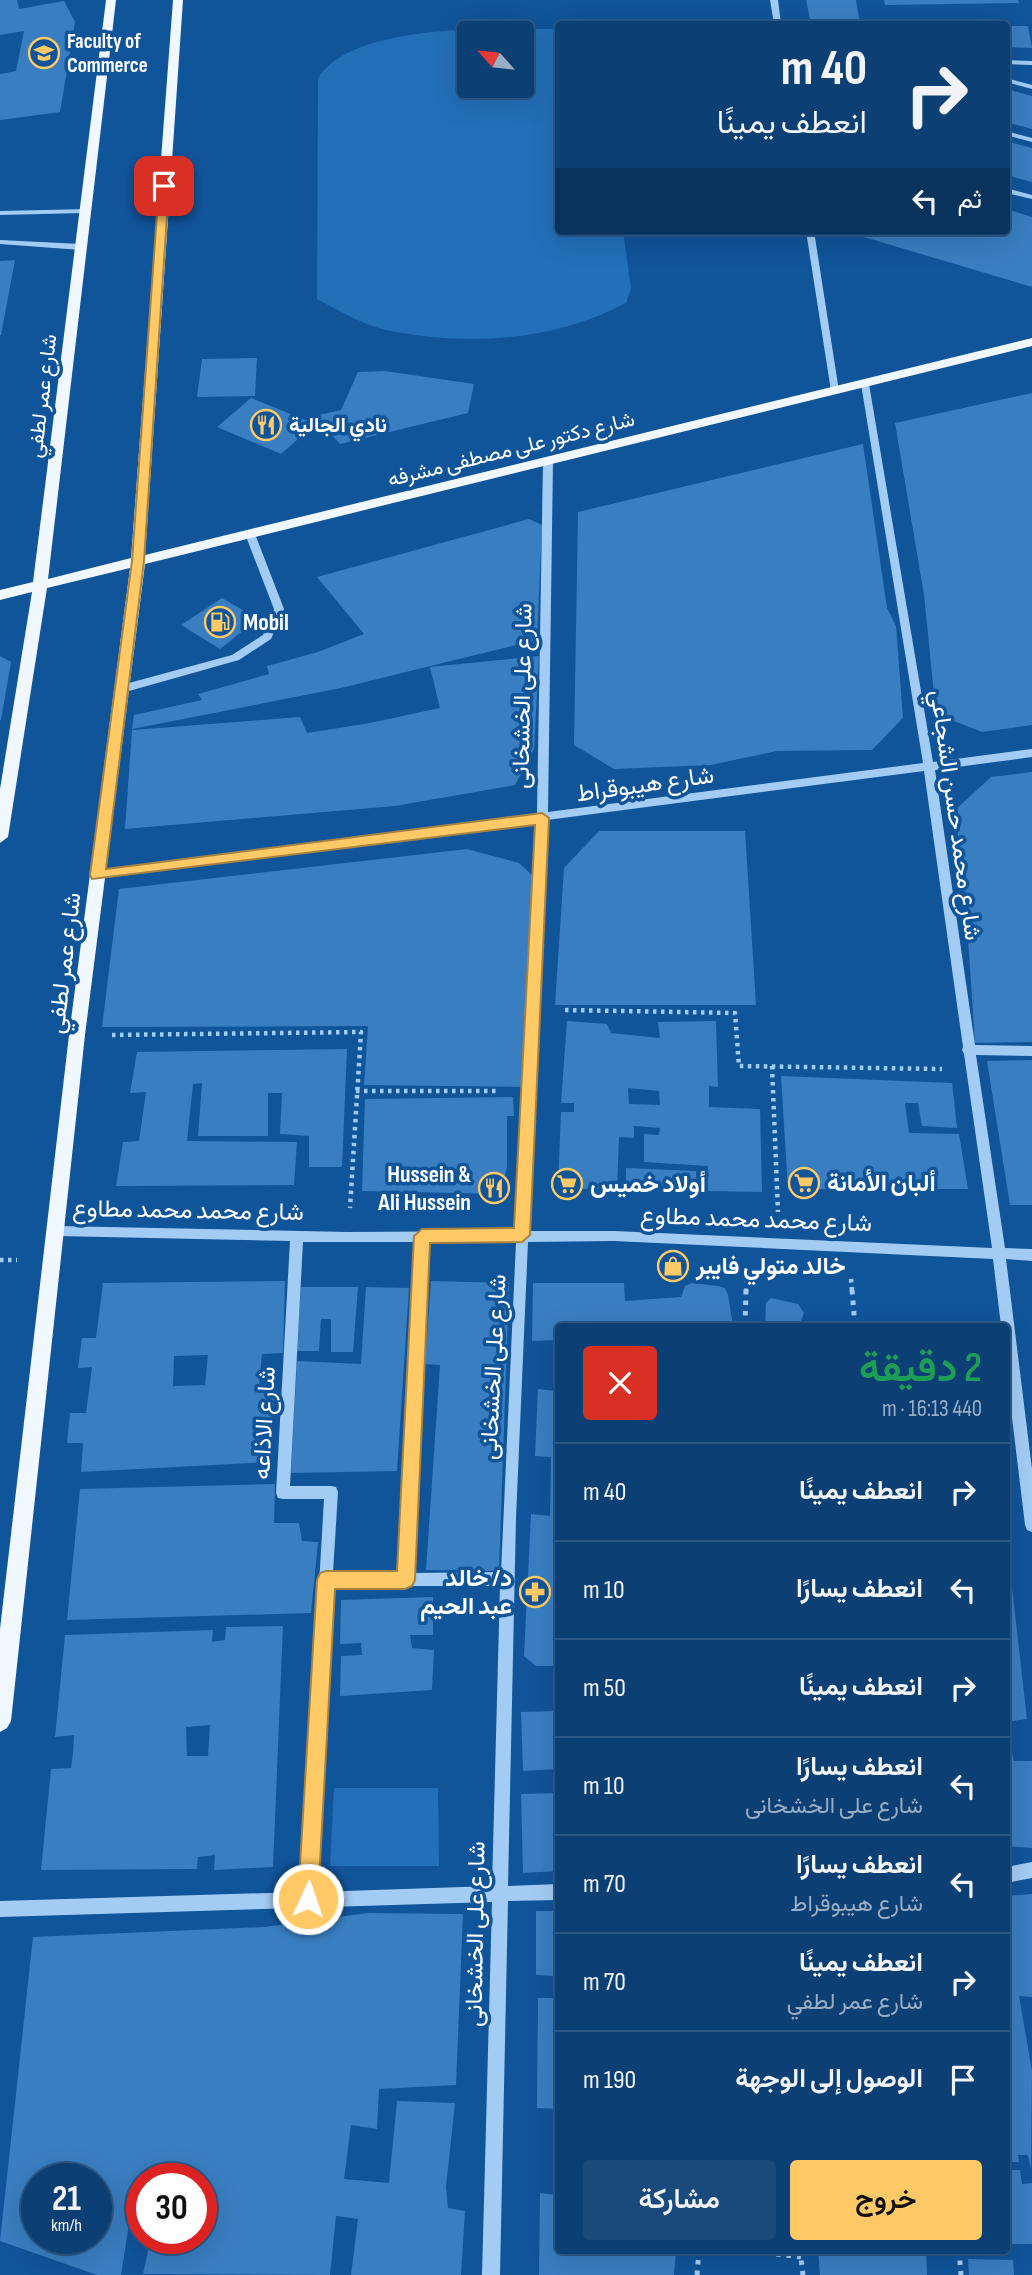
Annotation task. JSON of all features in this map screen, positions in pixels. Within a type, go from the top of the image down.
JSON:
[{"type":"main road","name":"شارع عمر لطفي","points":[[0,837],[40,585],[111,0]]},
{"type":"main road","name":"شارع عمر لطفي","points":[[0,1721],[77,1035],[138,561],[178,0]]},
{"type":"main road","name":"شارع دكتور على مصطفى مشرفه","points":[[0,595],[1032,342]]},
{"type":"street","points":[[774,0],[778,21]]},
{"type":"street","points":[[1010,62],[1032,62]]},
{"type":"street","points":[[1010,81],[1032,87]]},
{"type":"street","points":[[1010,134],[1032,140]]},
{"type":"street","points":[[1010,191],[1032,197]]},
{"type":"street","points":[[0,212],[85,211]]},
{"type":"street","points":[[811,235],[835,391]]},
{"type":"street","points":[[0,242],[81,247]]},
{"type":"street","name":"شارع محمد حسن الشجاعي","points":[[865,384],[929,767],[1007,1323]]},
{"type":"street","name":"شارع على الخشخانى","points":[[491,2275],[507,1579],[542,818],[548,461]]},
{"type":"street","points":[[122,689],[235,658],[267,637],[279,609],[250,534]]},
{"type":"street","name":"شارع هيبوقراط","points":[[97,875],[1032,753]]},
{"type":"street","points":[[968,1050],[1032,1051]]},
{"type":"street","name":"شارع محمد محمد مطاوع","points":[[57,1231],[348,1237],[522,1235],[780,1242],[1032,1255]]},
{"type":"street","name":"شارع الاذاعه","points":[[297,1235],[283,1493],[331,1492],[308,1899]]},
{"type":"street","points":[[405,1580],[422,1236]]},
{"type":"street","name":"شارع محمد حسن الشجاعي","points":[[1010,1344],[1032,1525]]},
{"type":"street","points":[[326,1580],[507,1579]]},
{"type":"street","points":[[1010,1874],[1032,1870]]},
{"type":"street","points":[[0,1909],[555,1892]]},
{"type":"path","points":[[533,1010],[735,1013],[739,1066],[972,1070]]},
{"type":"path","points":[[77,1035],[361,1032],[348,1237]]},
{"type":"path","points":[[772,1066],[780,1242]]},
{"type":"path","points":[[356,1091],[529,1091]]},
{"type":"path","points":[[745,1323],[748,1241]]},
{"type":"path","points":[[849,1246],[855,1323]]},
{"type":"path","points":[[697,2275],[699,2254]]},
{"type":"path","points":[[801,2254],[803,2275]]},
{"type":"path","points":[[959,2254],[961,2275]]},
{"type":"shaded area","points":[[534,29],[555,29],[555,235],[624,235],[631,288],[626,303],[571,325],[543,332],[514,337],[455,339],[386,330],[355,319],[317,299],[318,78],[336,60],[362,47],[428,32],[457,30],[457,98],[534,98]]},
{"type":"shaded area","points":[[334,1788],[438,1788],[439,1866],[330,1866]]},
{"type":"building","name":"Faculty of Commerce","points":[[0,0],[17,0],[19,9],[64,1],[75,22],[60,112],[0,120],[0,74],[16,71],[24,31],[0,35]]},
{"type":"building","points":[[806,0],[856,0],[860,21],[810,21]]},
{"type":"building","points":[[884,0],[1018,0],[1019,3],[885,5]]},
{"type":"building","points":[[1010,26],[1028,26],[1032,48],[1010,47]]},
{"type":"building","points":[[1010,90],[1032,96],[1032,129],[1010,123]]},
{"type":"building","points":[[1010,142],[1032,148],[1032,182],[1010,176]]},
{"type":"building","points":[[1010,210],[1032,217],[1032,287],[857,235],[1010,235]]},
{"type":"building","points":[[15,260],[1,335],[0,335],[0,261]]},
{"type":"building","points":[[257,358],[255,396],[197,397],[202,359]]},
{"type":"building","points":[[385,371],[474,384],[468,413],[340,444],[315,416],[341,410],[358,372]]},
{"type":"building","points":[[1032,393],[1032,725],[982,732],[936,714],[924,595],[895,423]]},
{"type":"building","name":"نادي الجالية","points":[[251,398],[315,424],[281,454],[217,427]]},
{"type":"building","points":[[863,444],[887,608],[896,626],[903,718],[872,750],[777,751],[711,765],[614,769],[574,745],[578,512]]},
{"type":"building","points":[[529,519],[542,525],[537,640],[341,688],[132,729],[134,715],[202,700],[198,694],[269,674],[267,666],[318,652],[364,634],[317,577]]},
{"type":"building","name":"Mobil","points":[[222,598],[258,619],[220,649],[181,625]]},
{"type":"building","points":[[0,656],[11,662],[1,720],[0,720]]},
{"type":"building","points":[[539,656],[534,749],[515,785],[395,806],[125,829],[132,730],[300,717],[307,733],[370,723],[440,708],[430,667]]},
{"type":"building","points":[[1032,772],[1032,1042],[975,1043],[965,893],[955,810],[991,777]]},
{"type":"building","points":[[599,831],[745,831],[756,1005],[555,1005],[564,868]]},
{"type":"building","points":[[467,849],[519,863],[533,876],[523,1087],[364,1085],[368,1026],[102,1027],[119,889]]},
{"type":"building","points":[[567,1021],[607,1024],[611,1033],[660,1038],[658,1022],[716,1021],[718,1087],[709,1086],[709,1107],[760,1109],[762,1192],[708,1191],[708,1166],[644,1162],[644,1134],[659,1135],[660,1128],[634,1126],[634,1138],[619,1137],[617,1190],[558,1188],[561,1112],[574,1112],[574,1103],[561,1103]],"holes":[[[628,1088],[659,1091],[660,1105],[629,1104]]]},
{"type":"building","points":[[347,1049],[342,1167],[309,1167],[309,1136],[280,1134],[282,1093],[268,1093],[268,1136],[198,1136],[202,1083],[193,1084],[187,1141],[297,1142],[294,1185],[116,1186],[123,1142],[139,1141],[146,1092],[130,1093],[137,1052]]},
{"type":"building","points":[[1032,1060],[1032,1205],[1010,1205],[987,1061]]},
{"type":"building","points":[[781,1076],[952,1083],[957,1128],[922,1126],[918,1103],[905,1103],[909,1133],[959,1134],[968,1189],[788,1189]]},
{"type":"building","points":[[513,1097],[514,1116],[507,1116],[507,1167],[501,1194],[362,1191],[365,1099]]},
{"type":"building","points":[[626,1168],[696,1171],[697,1192],[626,1189]]},
{"type":"building","points":[[285,1281],[283,1353],[262,1354],[259,1386],[275,1386],[271,1462],[81,1472],[83,1443],[67,1443],[70,1413],[86,1413],[92,1367],[78,1368],[82,1338],[96,1338],[103,1283]],"holes":[[[208,1355],[205,1385],[173,1386],[174,1356]]]},
{"type":"building","points":[[431,1281],[509,1283],[499,1571],[426,1570],[440,1365],[425,1364]]},
{"type":"building","points":[[533,1283],[624,1283],[625,1301],[681,1297],[685,1286],[692,1283],[725,1288],[728,1295],[733,1323],[555,1323],[555,1340],[532,1341]]},
{"type":"building","points":[[301,1287],[358,1287],[353,1352],[331,1352],[331,1319],[321,1319],[319,1351],[297,1351]]},
{"type":"building","points":[[366,1287],[409,1288],[397,1471],[291,1473],[297,1361],[361,1364]]},
{"type":"building","points":[[771,1298],[798,1304],[804,1313],[800,1323],[765,1323],[766,1303]]},
{"type":"building","points":[[538,1389],[555,1391],[555,1666],[536,1666],[524,1656],[531,1514],[550,1516],[551,1457],[535,1456]]},
{"type":"building","points":[[275,1484],[274,1523],[299,1523],[302,1541],[318,1542],[311,1613],[67,1620],[80,1489]]},
{"type":"building","points":[[1010,1570],[1027,1719],[1010,1721]]},
{"type":"building","points":[[433,1597],[433,1635],[410,1635],[412,1648],[434,1650],[432,1690],[340,1696],[341,1656],[362,1655],[361,1643],[340,1644],[341,1600]]},
{"type":"building","points":[[283,1626],[273,1867],[214,1870],[215,1855],[198,1857],[197,1869],[41,1870],[51,1769],[71,1768],[73,1753],[74,1735],[55,1737],[65,1635],[213,1630],[212,1642],[225,1640],[226,1627]],"holes":[[[210,1725],[208,1756],[187,1756],[186,1727]]]},
{"type":"building","points":[[555,1711],[555,1769],[523,1771],[521,1712]]},
{"type":"building","points":[[1010,1746],[1014,1761],[1032,1761],[1032,1848],[1010,1846]]},
{"type":"building","points":[[555,1793],[555,1871],[523,1873],[521,1794]]},
{"type":"building","points":[[1032,1894],[1032,1997],[1019,1996],[1032,2071],[1031,2169],[1028,2155],[1018,2155],[1019,2162],[1010,2162],[1010,1896]]},
{"type":"building","points":[[536,1911],[555,1911],[555,1976],[536,1975]]},
{"type":"building","points":[[368,1913],[463,1914],[456,2085],[379,2089],[377,2129],[351,2125],[344,2179],[389,2183],[397,2101],[455,2103],[446,2187],[448,2208],[465,2211],[461,2275],[351,2275],[358,2219],[336,2216],[330,2275],[143,2274],[147,2254],[217,2254],[217,2163],[126,2163],[126,2243],[121,2275],[97,2275],[37,2254],[112,2254],[112,2163],[21,2163],[21,2248],[0,2241],[33,1937],[264,1927]]},
{"type":"building","points":[[538,1998],[555,1998],[555,2109],[537,2108]]},
{"type":"building","points":[[1010,2170],[1020,2170],[1022,2184],[1032,2183],[1032,2244],[1010,2244]]},
{"type":"building","points":[[540,2193],[555,2195],[555,2254],[676,2254],[674,2275],[539,2275]]},
{"type":"building","points":[[818,2254],[926,2254],[927,2275],[820,2275]]},
{"type":"building","points":[[968,2259],[1013,2260],[1014,2275],[969,2275]]},
{"type":"place","name":"Faculty of Commerce","points":[[44,53]]},
{"type":"place","name":"نادي الجالية","points":[[266,425]]},
{"type":"place","name":"Mobil","points":[[220,622]]},
{"type":"place","name":"ألبان الأمانة","points":[[804,1183]]},
{"type":"place","name":"أولاد خميس","points":[[567,1184]]},
{"type":"place","name":"Hussein & Ali Hussein","points":[[494,1188]]},
{"type":"place","name":"خالد متولي فايبر","points":[[673,1266]]},
{"type":"place","name":"د/ خالد عبد الحيم","points":[[535,1592]]},
{"type":"route","points":[[164,186],[138,561],[97,875],[542,818],[522,1235],[422,1236],[405,1580],[326,1580],[308,1899]]}]
